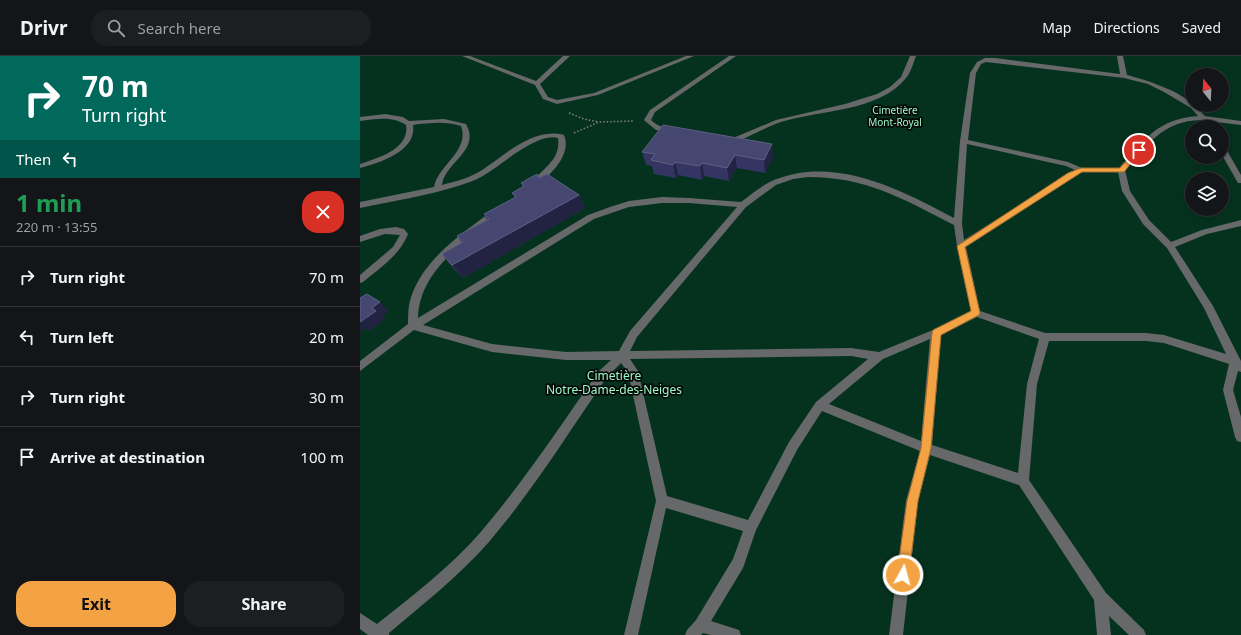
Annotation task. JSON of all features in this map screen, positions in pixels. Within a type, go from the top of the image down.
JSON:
[{"type":"lane","points":[[465,56],[537,84],[545,98],[557,102],[596,94],[691,56]]},
{"type":"lane","points":[[537,84],[567,56]]},
{"type":"lane","points":[[677,133],[652,126],[647,120],[652,111],[733,56]]},
{"type":"lane","points":[[723,140],[730,142],[742,139],[777,122],[879,96],[893,88],[902,79],[914,56]]},
{"type":"lane","points":[[1120,56],[1124,76]]},
{"type":"lane","points":[[976,313],[961,246],[958,223],[964,141],[973,73],[979,63],[985,60],[1124,76],[1150,83],[1166,90],[1193,107],[1203,118]]},
{"type":"lane","points":[[360,119],[375,116],[402,118],[409,123],[412,129],[410,137],[405,144],[395,152],[382,159],[360,166]]},
{"type":"lane","points":[[964,141],[1068,164],[1081,170],[1121,170],[1162,128],[1179,121],[1193,118],[1203,118],[1241,122]]},
{"type":"lane","points":[[409,123],[431,120],[452,120],[464,125],[468,131],[467,142],[439,180],[437,189]]},
{"type":"lane","points":[[360,205],[437,189],[480,175],[532,141],[552,135],[558,135],[561,137],[563,146],[559,158],[545,175],[529,188]]},
{"type":"lane","points":[[1229,161],[1241,181]]},
{"type":"lane","points":[[961,246],[1081,170]]},
{"type":"lane","points":[[1121,170],[1126,191],[1146,222],[1170,246],[1208,306],[1238,365],[1228,390],[1241,437]]},
{"type":"lane","points":[[360,620],[379,634],[445,578],[482,540],[516,498],[604,374],[622,356],[633,334],[743,205],[777,181],[794,176],[812,174],[861,180],[901,194],[958,223]]},
{"type":"lane","points":[[360,367],[413,326],[591,217],[634,203],[666,199],[743,205]]},
{"type":"lane","points":[[413,326],[413,310],[416,295],[429,275],[449,250],[506,205]]},
{"type":"lane","points":[[1170,246],[1205,232],[1241,223]]},
{"type":"lane","points":[[360,239],[394,229],[401,231],[404,234],[396,249],[360,280]]},
{"type":"lane","points":[[734,635],[697,630],[738,563],[751,527],[793,446],[820,405],[879,356],[936,333],[976,313],[1045,337],[1146,337],[1164,339],[1208,352],[1238,365]]},
{"type":"lane","points":[[413,326],[492,348],[566,356],[851,352],[879,356]]},
{"type":"lane","points":[[896,635],[912,501],[926,448],[936,333]]},
{"type":"lane","points":[[1023,481],[1032,384],[1045,337]]},
{"type":"lane","points":[[622,356],[633,371],[662,500],[631,635]]},
{"type":"lane","points":[[820,405],[926,448],[1023,481],[1101,598],[1138,635]]},
{"type":"lane","points":[[662,500],[751,527]]},
{"type":"lane","points":[[1101,598],[1104,635]]},
{"type":"path","points":[[557,102],[559,107],[571,114],[600,122],[647,120]]},
{"type":"path","points":[[561,137],[600,122]]},
{"type":"green space","name":"Cimetière Notre-Dame-des-Neiges","points":[[360,56],[1241,56],[1241,635],[360,635]]},
{"type":"building","points":[[663,125],[772,144],[764,160],[735,155],[727,168],[702,163],[700,166],[675,162],[673,165],[651,160],[655,154],[642,152]]},
{"type":"building","points":[[537,174],[539,178],[547,174],[579,195],[452,265],[442,254],[463,242],[457,236],[489,219],[484,214],[516,197],[512,193],[524,186],[521,183]]},
{"type":"building","points":[[367,294],[380,302],[372,308],[376,311],[360,322],[360,298]]},
{"type":"route","points":[[903,575],[912,501],[926,448],[936,333],[976,313],[961,246],[1071,175],[1081,170],[1121,170],[1139,150]]},
{"type":"park label","name":"Cimetière Mont-Royal","points":[[895,116]]}]
